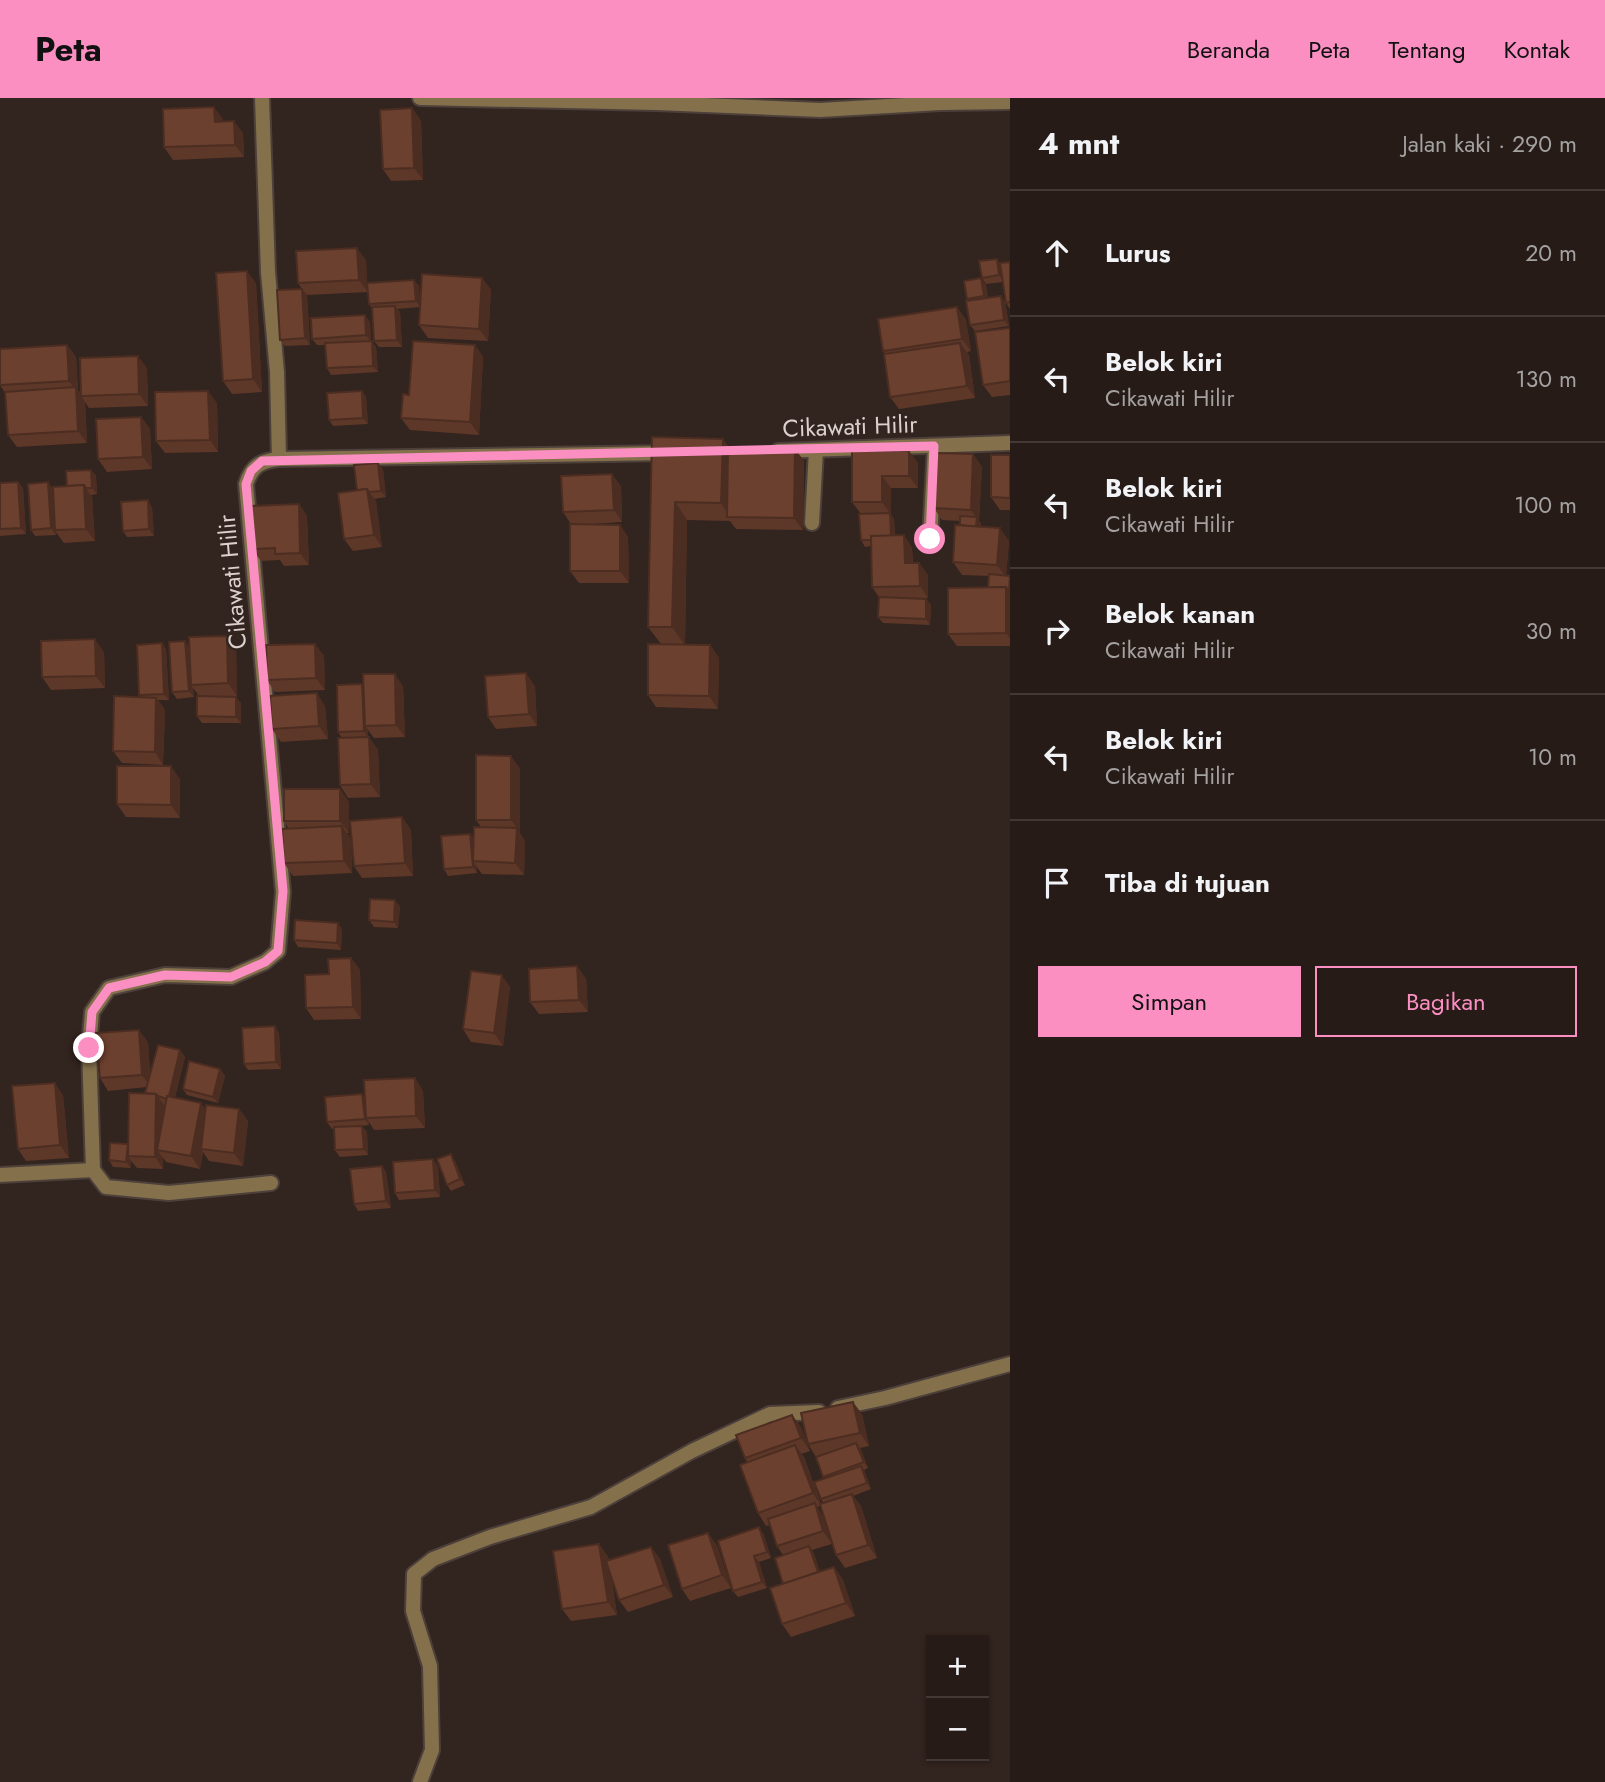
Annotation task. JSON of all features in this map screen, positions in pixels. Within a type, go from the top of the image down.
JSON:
[{"type":"street","points":[[262,98],[268,272],[277,372],[279,459]]},
{"type":"street","points":[[421,98],[657,101],[820,110],[940,101],[1010,102]]},
{"type":"street","name":"Cikawati Hilir","points":[[761,451],[1010,443]]},
{"type":"street","points":[[930,539],[934,446]]},
{"type":"street","points":[[812,523],[816,450]]},
{"type":"street","name":"Cikawati Hilir","points":[[93,1170],[89,1048],[92,1012],[109,988],[165,975],[231,977],[265,962],[278,951],[283,891],[246,484],[251,471],[262,461],[279,459],[691,452]]},
{"type":"street","points":[[0,1175],[93,1170],[106,1187],[169,1193],[271,1184]]},
{"type":"street","points":[[419,1782],[432,1750],[430,1666],[413,1611],[414,1574],[433,1559],[490,1537],[591,1507],[692,1451],[770,1414],[834,1409],[1010,1364]]},
{"type":"building","points":[[214,107],[215,122],[234,121],[235,145],[164,147],[163,109]]},
{"type":"building","points":[[412,108],[414,168],[383,169],[380,110]]},
{"type":"building","points":[[357,248],[359,280],[298,283],[296,251]]},
{"type":"building","points":[[997,259],[999,275],[982,278],[979,261]]},
{"type":"building","points":[[1010,262],[1010,302],[1006,303],[1000,263]]},
{"type":"building","points":[[247,271],[253,379],[223,381],[216,273]]},
{"type":"building","points":[[422,274],[482,278],[479,329],[419,325]]},
{"type":"building","points":[[981,278],[984,296],[967,299],[964,281]]},
{"type":"building","points":[[414,280],[416,301],[369,304],[367,283]]},
{"type":"building","points":[[302,289],[305,338],[280,340],[277,290]]},
{"type":"building","points":[[1001,296],[1004,320],[970,325],[966,301]]},
{"type":"building","points":[[395,306],[397,340],[374,341],[372,307]]},
{"type":"building","points":[[957,307],[962,339],[883,351],[878,319]]},
{"type":"building","points":[[365,315],[366,335],[312,339],[311,318]]},
{"type":"building","points":[[1010,328],[1010,381],[983,385],[975,332]]},
{"type":"building","points":[[372,341],[373,366],[327,368],[325,343]]},
{"type":"building","points":[[413,341],[475,345],[470,422],[401,418],[403,394],[409,395]]},
{"type":"building","points":[[960,343],[967,386],[890,397],[884,354]]},
{"type":"building","points":[[67,345],[69,381],[0,385],[0,349]]},
{"type":"building","points":[[138,356],[139,394],[81,396],[80,358]]},
{"type":"building","points":[[76,387],[78,431],[8,435],[5,392]]},
{"type":"building","points":[[208,391],[210,440],[156,441],[155,392]]},
{"type":"building","points":[[362,391],[363,418],[329,420],[327,393]]},
{"type":"building","points":[[141,417],[143,457],[98,459],[96,419]]},
{"type":"building","points":[[652,437],[723,439],[721,503],[675,502],[672,627],[648,627]]},
{"type":"building","points":[[728,448],[795,449],[794,518],[727,517]]},
{"type":"building","points":[[852,451],[909,451],[909,476],[882,476],[882,502],[852,502]]},
{"type":"building","points":[[936,453],[973,454],[971,510],[934,508]]},
{"type":"building","points":[[991,455],[1010,455],[1010,498],[991,497]]},
{"type":"building","points":[[378,463],[381,491],[357,490],[354,465]]},
{"type":"building","points":[[91,470],[92,488],[86,488],[84,485],[67,486],[66,471]]},
{"type":"building","points":[[612,474],[614,510],[563,512],[561,476]]},
{"type":"building","points":[[18,482],[21,528],[0,529],[0,483]]},
{"type":"building","points":[[48,482],[51,528],[31,530],[28,484]]},
{"type":"building","points":[[84,485],[86,529],[55,530],[53,487]]},
{"type":"building","points":[[367,489],[374,535],[344,539],[338,493]]},
{"type":"building","points":[[148,500],[149,529],[123,531],[121,502]]},
{"type":"building","points":[[299,504],[300,553],[275,554],[275,548],[252,549],[251,506]]},
{"type":"building","points":[[890,513],[891,536],[871,536],[872,540],[861,540],[859,514]]},
{"type":"building","points":[[960,516],[977,517],[976,527],[960,525]]},
{"type":"building","points":[[570,524],[620,525],[620,571],[570,571]]},
{"type":"building","points":[[955,525],[1000,528],[997,565],[953,562]]},
{"type":"building","points":[[904,535],[905,563],[919,563],[920,586],[872,587],[871,536]]},
{"type":"building","points":[[989,574],[1010,576],[1009,591],[1006,587],[988,588]]},
{"type":"building","points":[[1006,587],[1006,633],[948,634],[948,588]]},
{"type":"building","points":[[879,597],[926,599],[926,619],[878,617]]},
{"type":"building","points":[[227,636],[228,683],[191,685],[189,637]]},
{"type":"building","points":[[95,639],[96,676],[42,677],[41,641]]},
{"type":"building","points":[[185,641],[189,691],[172,692],[169,642]]},
{"type":"building","points":[[162,643],[164,694],[139,695],[137,645]]},
{"type":"building","points":[[315,644],[316,678],[267,680],[266,645]]},
{"type":"building","points":[[648,644],[710,645],[709,696],[648,695]]},
{"type":"building","points":[[526,673],[529,714],[488,717],[485,676]]},
{"type":"building","points":[[363,674],[395,674],[396,725],[365,726]]},
{"type":"building","points":[[362,684],[364,731],[338,732],[337,685]]},
{"type":"building","points":[[317,693],[319,726],[272,729],[270,696]]},
{"type":"building","points":[[114,696],[156,698],[155,752],[113,751]]},
{"type":"building","points":[[197,696],[236,697],[236,717],[197,716]]},
{"type":"building","points":[[369,737],[371,784],[340,785],[338,738]]},
{"type":"building","points":[[476,755],[511,756],[511,820],[476,820]]},
{"type":"building","points":[[117,766],[171,766],[171,805],[117,804]]},
{"type":"building","points":[[284,789],[340,789],[340,821],[284,821]]},
{"type":"building","points":[[402,817],[405,863],[354,866],[350,821]]},
{"type":"building","points":[[342,826],[344,861],[284,863],[282,829]]},
{"type":"building","points":[[474,827],[517,828],[515,863],[473,861]]},
{"type":"building","points":[[470,834],[473,867],[444,869],[441,836]]},
{"type":"building","points":[[370,899],[395,900],[394,922],[369,920]]},
{"type":"building","points":[[295,920],[338,923],[337,943],[294,940]]},
{"type":"building","points":[[351,958],[353,1007],[306,1008],[305,975],[329,974],[328,959]]},
{"type":"building","points":[[577,966],[579,1000],[530,1002],[529,969]]},
{"type":"building","points":[[471,971],[502,975],[494,1033],[463,1029]]},
{"type":"building","points":[[275,1026],[276,1062],[244,1064],[242,1028]]},
{"type":"building","points":[[139,1030],[142,1075],[100,1078],[96,1033]]},
{"type":"building","points":[[158,1045],[180,1050],[167,1099],[145,1093]]},
{"type":"building","points":[[189,1061],[220,1069],[213,1097],[183,1089]]},
{"type":"building","points":[[415,1078],[416,1116],[366,1118],[364,1080]]},
{"type":"building","points":[[55,1083],[60,1145],[18,1149],[12,1086]]},
{"type":"building","points":[[129,1093],[156,1094],[155,1157],[128,1156]]},
{"type":"building","points":[[362,1094],[365,1119],[327,1122],[325,1097]]},
{"type":"building","points":[[167,1096],[201,1103],[191,1156],[157,1150]]},
{"type":"building","points":[[206,1105],[239,1109],[234,1153],[201,1149]]},
{"type":"building","points":[[362,1126],[364,1149],[335,1150],[334,1127]]},
{"type":"building","points":[[110,1143],[128,1144],[126,1162],[109,1160]]},
{"type":"building","points":[[451,1154],[460,1179],[447,1185],[437,1159]]},
{"type":"building","points":[[433,1159],[435,1190],[395,1193],[393,1162]]},
{"type":"building","points":[[382,1166],[386,1201],[354,1204],[350,1169]]},
{"type":"building","points":[[853,1402],[860,1433],[808,1444],[801,1413]]},
{"type":"building","points":[[792,1415],[801,1438],[745,1458],[736,1435]]},
{"type":"building","points":[[856,1443],[864,1462],[823,1477],[816,1457]]},
{"type":"building","points":[[795,1445],[813,1493],[758,1513],[740,1465]]},
{"type":"building","points":[[861,1466],[867,1483],[821,1499],[814,1482]]},
{"type":"building","points":[[852,1494],[868,1545],[836,1555],[820,1504]]},
{"type":"building","points":[[815,1503],[823,1531],[777,1546],[768,1519]]},
{"type":"building","points":[[759,1527],[767,1552],[754,1556],[762,1582],[733,1591],[718,1541]]},
{"type":"building","points":[[708,1533],[722,1575],[682,1589],[668,1545]]},
{"type":"building","points":[[599,1544],[608,1602],[562,1609],[553,1551]]},
{"type":"building","points":[[809,1546],[818,1572],[783,1584],[775,1558]]},
{"type":"building","points":[[651,1547],[664,1585],[619,1600],[606,1561]]},
{"type":"building","points":[[834,1567],[846,1603],[782,1624],[770,1588]]},
{"type":"route","points":[[89,1048],[92,1012],[109,988],[165,975],[231,977],[265,962],[278,951],[283,891],[246,484],[251,471],[262,461],[934,446],[930,539]]}]
